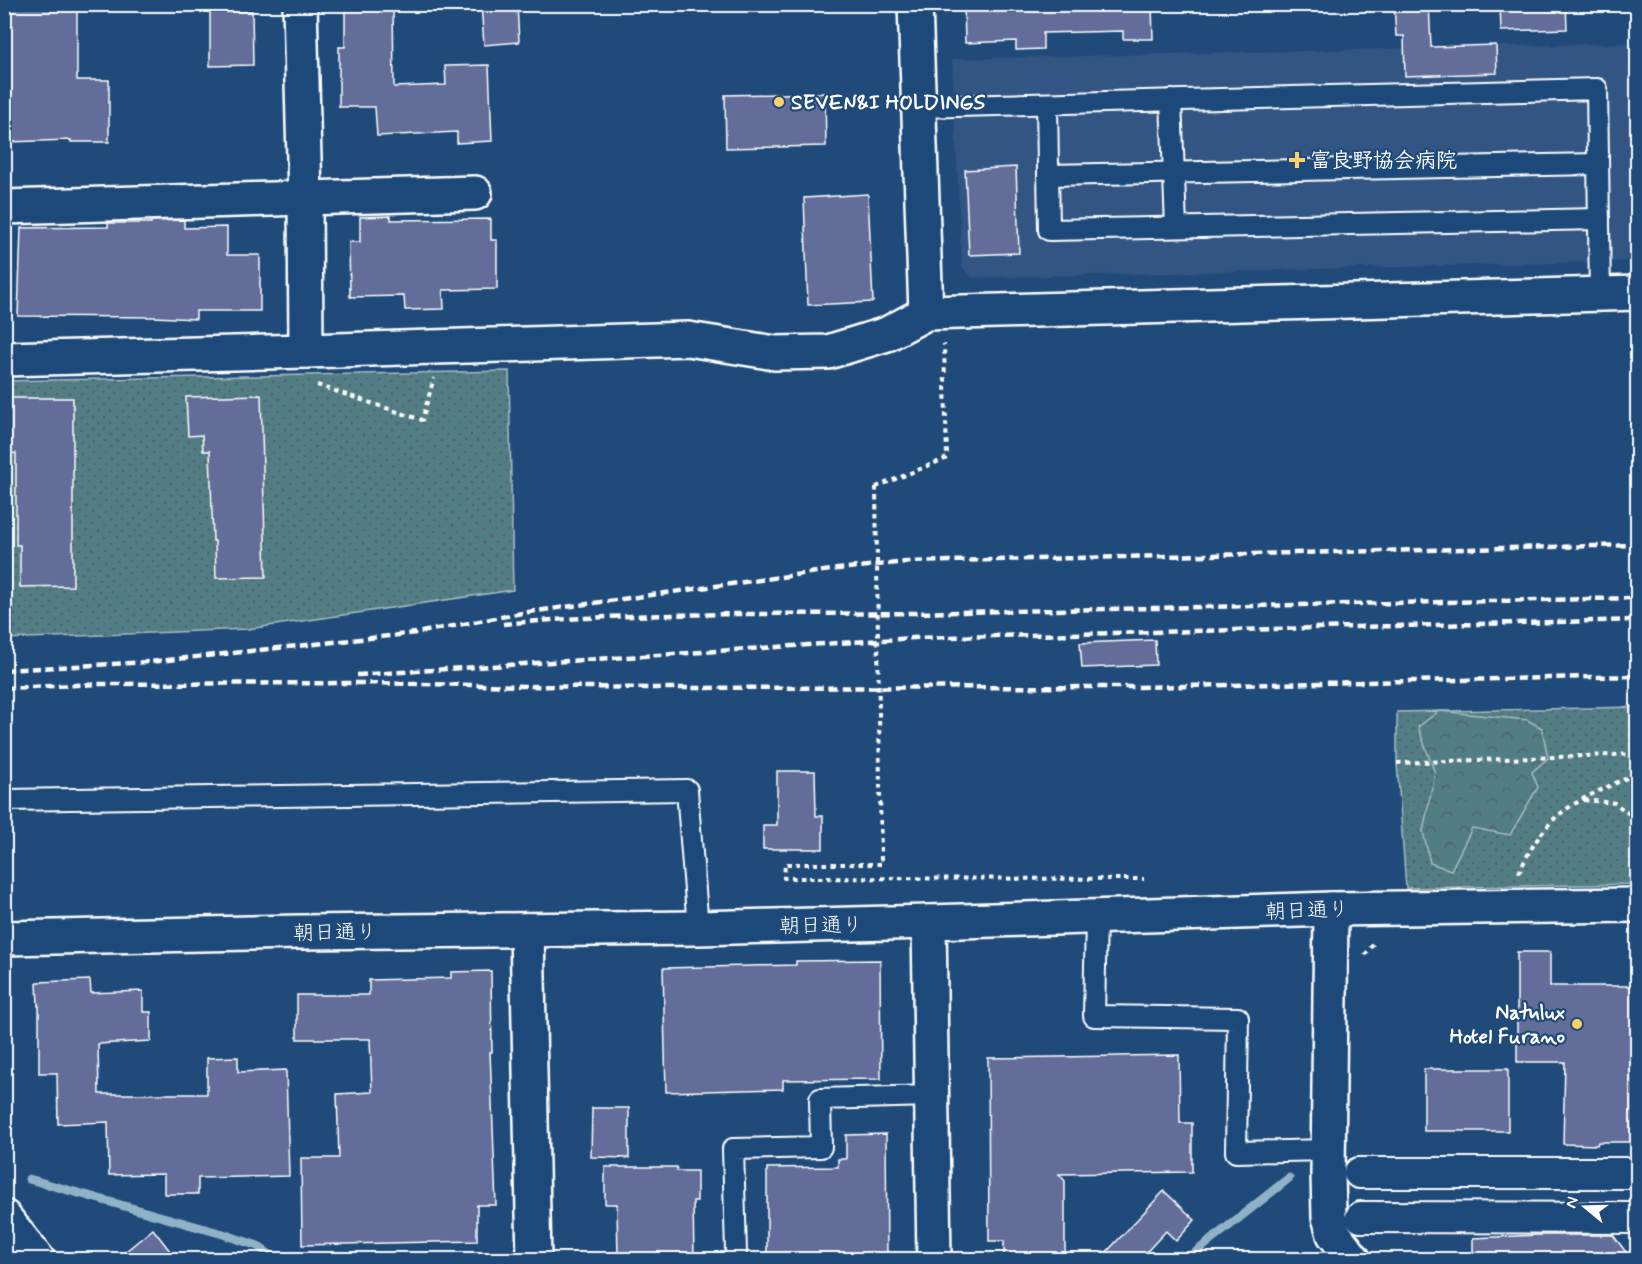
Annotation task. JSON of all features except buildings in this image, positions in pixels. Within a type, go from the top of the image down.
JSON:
[{"type":"street","points":[[300,4],[306,351]]},
{"type":"street","points":[[915,4],[926,313]]},
{"type":"street","points":[[4,207],[475,193]]},
{"type":"street","points":[[4,358],[688,339],[775,353],[828,352],[887,334],[926,313],[1638,293]]},
{"type":"street","name":"朝日通り","points":[[4,938],[698,928],[1330,909],[1638,906]]},
{"type":"street","points":[[1330,909],[1329,1216],[1334,1234],[1354,1260]]},
{"type":"street","points":[[929,922],[934,1260]]},
{"type":"street","points":[[527,930],[534,1260]]},
{"type":"street","points":[[1359,1173],[1638,1173]]},
{"type":"street","points":[[1361,1216],[1638,1218]]},
{"type":"street","points":[[4,1217],[38,1260]]},
{"type":"lane","points":[[919,107],[1597,89],[1600,294]]},
{"type":"lane","points":[[1171,100],[1176,227]]},
{"type":"lane","points":[[1047,104],[1049,230],[1599,219]]},
{"type":"lane","points":[[1048,175],[1598,164]]},
{"type":"lane","points":[[4,800],[687,790],[698,928]]},
{"type":"lane","points":[[1096,916],[1094,1016],[1238,1018],[1236,1152],[1328,1150]]},
{"type":"lane","points":[[736,1252],[733,1149],[821,1147],[820,1099],[932,1096]]},
{"type":"path","points":[[894,879],[784,878],[785,864],[881,864],[876,487],[947,458],[944,343]]},
{"type":"path","points":[[316,385],[423,420],[435,377]]},
{"type":"path","points":[[1397,763],[1638,754]]},
{"type":"path","points":[[1505,907],[1528,853],[1553,820],[1582,799],[1631,776],[1638,775]]},
{"type":"path","points":[[1582,799],[1615,803],[1638,819]]},
{"type":"path","points":[[1361,960],[1374,942],[1386,942]]},
{"type":"shaded area","name":"富良野協会病院","points":[[1637,43],[1637,261],[972,278],[962,267],[952,59]]},
{"type":"green space","points":[[509,371],[513,590],[248,629],[5,639],[4,381]]},
{"type":"green space","points":[[1637,707],[1637,884],[1406,888],[1397,763],[1397,712]]},
{"type":"green space","points":[[1439,711],[1527,720],[1542,728],[1548,758],[1532,772],[1538,787],[1510,835],[1472,828],[1451,870],[1430,863],[1423,831],[1435,773],[1418,727]]},
{"type":"waterway","points":[[1186,1260],[1289,1178]]},
{"type":"waterway","points":[[29,1179],[223,1234],[258,1246],[277,1260]]},
{"type":"railway","points":[[4,670],[150,662],[416,633],[522,613],[838,569],[907,562],[1638,545]]},
{"type":"railway","points":[[503,624],[657,615],[913,613],[1638,598]]},
{"type":"railway","points":[[357,675],[913,638],[1638,620]]},
{"type":"railway","points":[[4,688],[101,684],[361,683],[646,688],[1139,687],[1638,676]]},
{"type":"place","name":"SEVEN&I HOLDINGS","points":[[779,102]]},
{"type":"place","name":"富良野協会病院","points":[[1297,160]]},
{"type":"place","name":"Natulux Hotel Furano","points":[[1577,1024]]}]
